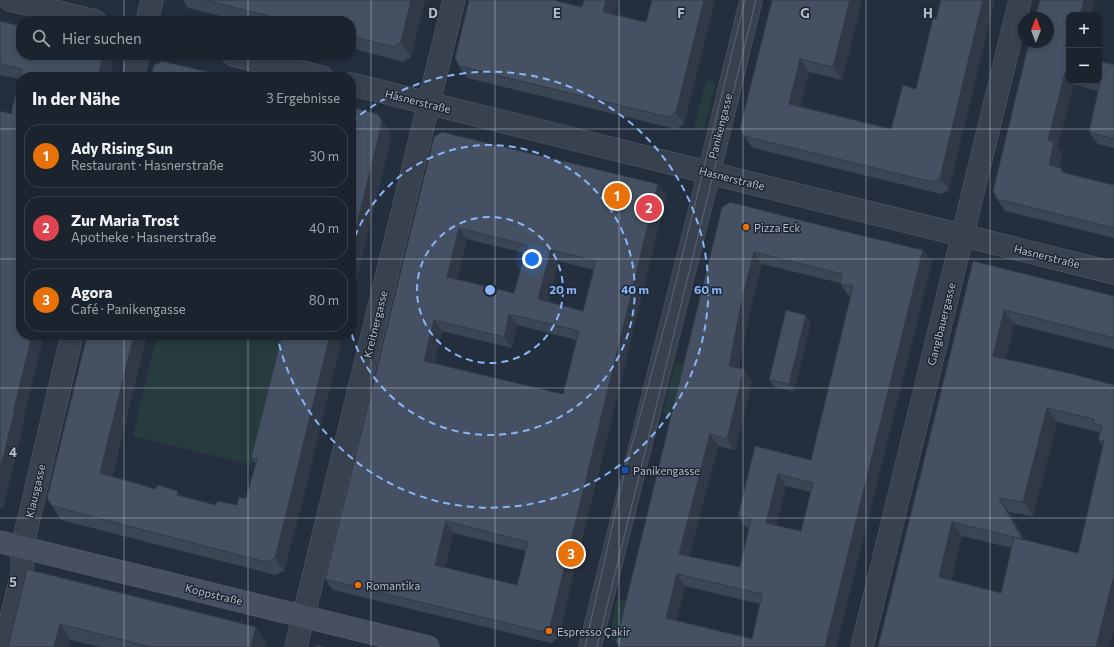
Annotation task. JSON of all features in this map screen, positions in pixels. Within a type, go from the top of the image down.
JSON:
[{"type":"main road","name":"Koppstraße","points":[[0,542],[428,647]]},
{"type":"street","points":[[10,0],[75,16]]},
{"type":"street","points":[[147,16],[152,0]]},
{"type":"street","name":"Kreitnergasse","points":[[296,647],[454,0]]},
{"type":"street","name":"Panikengasse","points":[[590,647],[751,0]]},
{"type":"street","name":"Ganglbauergasse","points":[[862,647],[1020,0]]},
{"type":"street","points":[[134,72],[137,60]]},
{"type":"street","points":[[253,60],[302,72]]},
{"type":"street","name":"Hasnerstraße","points":[[356,85],[1114,272]]},
{"type":"street","name":"Klausgasse","points":[[4,647],[22,573],[22,548],[71,340]]},
{"type":"green space","points":[[706,80],[714,82],[715,85],[704,129],[694,127]]},
{"type":"green space","points":[[156,340],[282,340],[252,465],[133,436]]},
{"type":"green space","points":[[679,362],[686,364],[673,417],[664,414],[663,411],[675,363]]},
{"type":"green space","points":[[617,600],[627,602],[617,641],[611,642],[615,604]]},
{"type":"building","points":[[205,0],[411,0],[401,42],[393,47],[356,37],[356,16],[269,16]]},
{"type":"building","points":[[469,0],[553,0],[582,7],[584,0],[606,0],[603,12],[646,22],[652,0],[704,0],[676,112],[668,117],[459,66],[455,58]]},
{"type":"building","points":[[772,0],[850,0],[833,67],[800,59],[789,104],[891,129],[903,85],[916,89],[933,18],[936,19],[941,0],[983,0],[940,178],[932,182],[744,136],[740,128]]},
{"type":"building","points":[[1040,0],[1084,0],[1081,12],[1066,12],[1066,73],[1048,140],[1054,142],[1049,165],[1062,168],[1061,172],[1114,185],[1114,228],[997,199],[993,191],[1028,48],[1054,48],[1054,12],[1037,12]]},
{"type":"building","points":[[0,21],[16,25],[16,60],[102,60],[99,72],[21,72],[22,69],[0,64]]},
{"type":"building","points":[[162,61],[208,72],[152,72],[154,65]]},
{"type":"building","points":[[1102,62],[1114,65],[1114,139],[1089,132],[1100,84],[1102,84]]},
{"type":"building","points":[[16,92],[16,340],[31,340],[0,471],[0,111],[12,114]]},
{"type":"building","points":[[356,108],[378,114],[382,122],[356,229]]},
{"type":"building","points":[[442,132],[658,184],[550,627],[543,632],[325,579],[434,137]],"holes":[[[459,228],[527,245],[514,293],[447,277]],[[551,250],[596,261],[583,311],[538,299]],[[509,314],[579,331],[563,394],[424,361],[434,320],[504,337]],[[446,521],[528,542],[517,585],[435,565]]]},
{"type":"building","points":[[730,202],[923,250],[825,647],[620,647],[616,642],[722,207]],"holes":[[[754,252],[842,274],[840,284],[853,286],[811,460],[755,446],[738,516],[753,519],[751,519],[740,567],[679,554],[710,434],[727,439],[744,369],[729,366],[743,295]],[[778,474],[813,483],[801,531],[766,523]],[[677,574],[762,594],[752,639],[666,618]]]},
{"type":"building","points":[[973,261],[1114,296],[1114,338],[1004,310],[993,356],[1114,385],[1114,575],[1096,647],[878,647]],"holes":[[[1047,408],[1094,419],[1093,423],[1102,426],[1098,440],[1104,441],[1078,553],[1022,539],[999,498],[1023,502]],[[952,522],[1014,537],[1001,593],[939,577]]]},
{"type":"building","points":[[786,310],[806,315],[789,384],[769,380]]},
{"type":"building","points":[[86,340],[133,340],[100,473],[156,489],[157,485],[178,491],[177,495],[216,505],[217,501],[237,505],[239,497],[246,498],[257,459],[251,458],[281,340],[329,340],[275,558],[266,562],[52,506],[47,498]]},
{"type":"building","points":[[27,569],[256,627],[251,647],[151,647],[60,624],[54,647],[8,647]]},
{"type":"building","points":[[318,645],[325,647],[314,647]]},
{"type":"tram line","points":[[585,647],[625,470],[669,310],[745,0]]},
{"type":"tram line","points":[[597,647],[756,0]]},
{"type":"place","name":"Ady Rising Sun","points":[[617,196]]},
{"type":"place","name":"Zur Maria Trost","points":[[649,208]]},
{"type":"place","name":"Pizza Eck","points":[[746,227]]},
{"type":"place","name":"Panikengasse","points":[[625,470]]},
{"type":"place","name":"Agora","points":[[571,554]]},
{"type":"place","name":"Romantika","points":[[358,585]]},
{"type":"place","name":"Espresso Çakir","points":[[549,631]]}]
